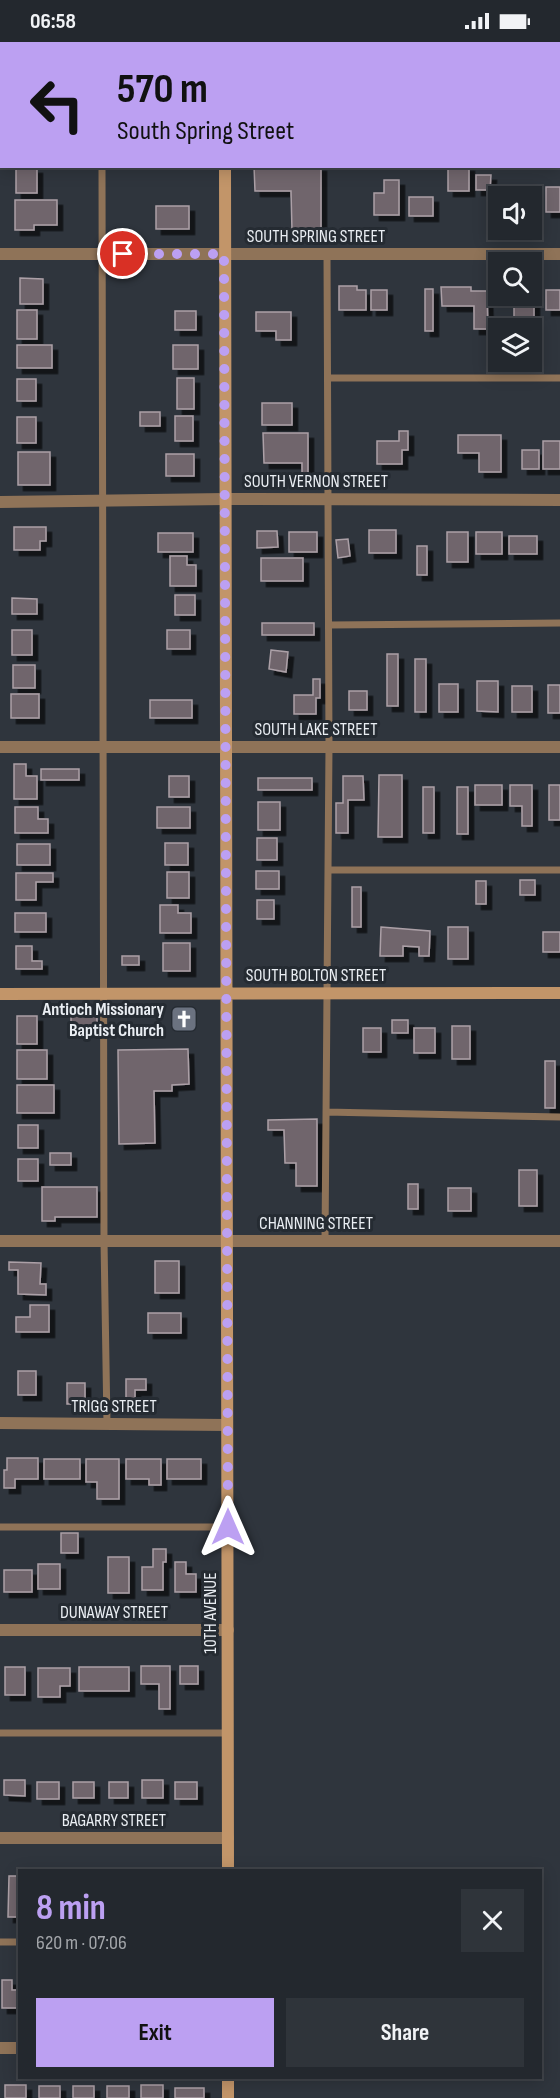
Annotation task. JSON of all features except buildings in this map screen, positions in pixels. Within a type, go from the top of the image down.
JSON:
[{"type":"main road","name":"10TH AVENUE","points":[[225,168],[228,1869]]},
{"type":"main road","name":"SOUTH BOLTON STREET","points":[[0,994],[560,993]]},
{"type":"main road","points":[[228,2079],[228,2098]]},
{"type":"street","name":"SOUTH SPRING STREET","points":[[0,254],[560,254]]},
{"type":"street","name":"SOUTH VERNON STREET","points":[[0,502],[225,499],[560,500]]},
{"type":"street","name":"SOUTH LAKE STREET","points":[[0,747],[560,747]]},
{"type":"street","name":"CHANNING STREET","points":[[0,1241],[560,1241]]},
{"type":"street","name":"TRIGG STREET","points":[[0,1423],[227,1425]]},
{"type":"street","name":"DUNAWAY STREET","points":[[0,1630],[228,1630]]},
{"type":"street","name":"BAGARRY STREET","points":[[0,1838],[228,1838]]},
{"type":"street","points":[[0,2048],[18,2048]]},
{"type":"lane","points":[[102,168],[102,747],[107,1424]]},
{"type":"lane","points":[[325,1241],[329,747],[327,254]]},
{"type":"lane","points":[[328,378],[560,378]]},
{"type":"lane","points":[[329,625],[560,623]]},
{"type":"lane","points":[[328,870],[560,870]]},
{"type":"lane","points":[[326,1112],[560,1117]]},
{"type":"lane","points":[[0,1527],[228,1527]]},
{"type":"lane","points":[[0,1733],[228,1733]]},
{"type":"lane","points":[[0,1942],[18,1942]]},
{"type":"place","name":"Antioch Missionary Baptist Church","points":[[184,1019]]},
{"type":"route","points":[[123,254],[224,254],[228,1527]]}]
